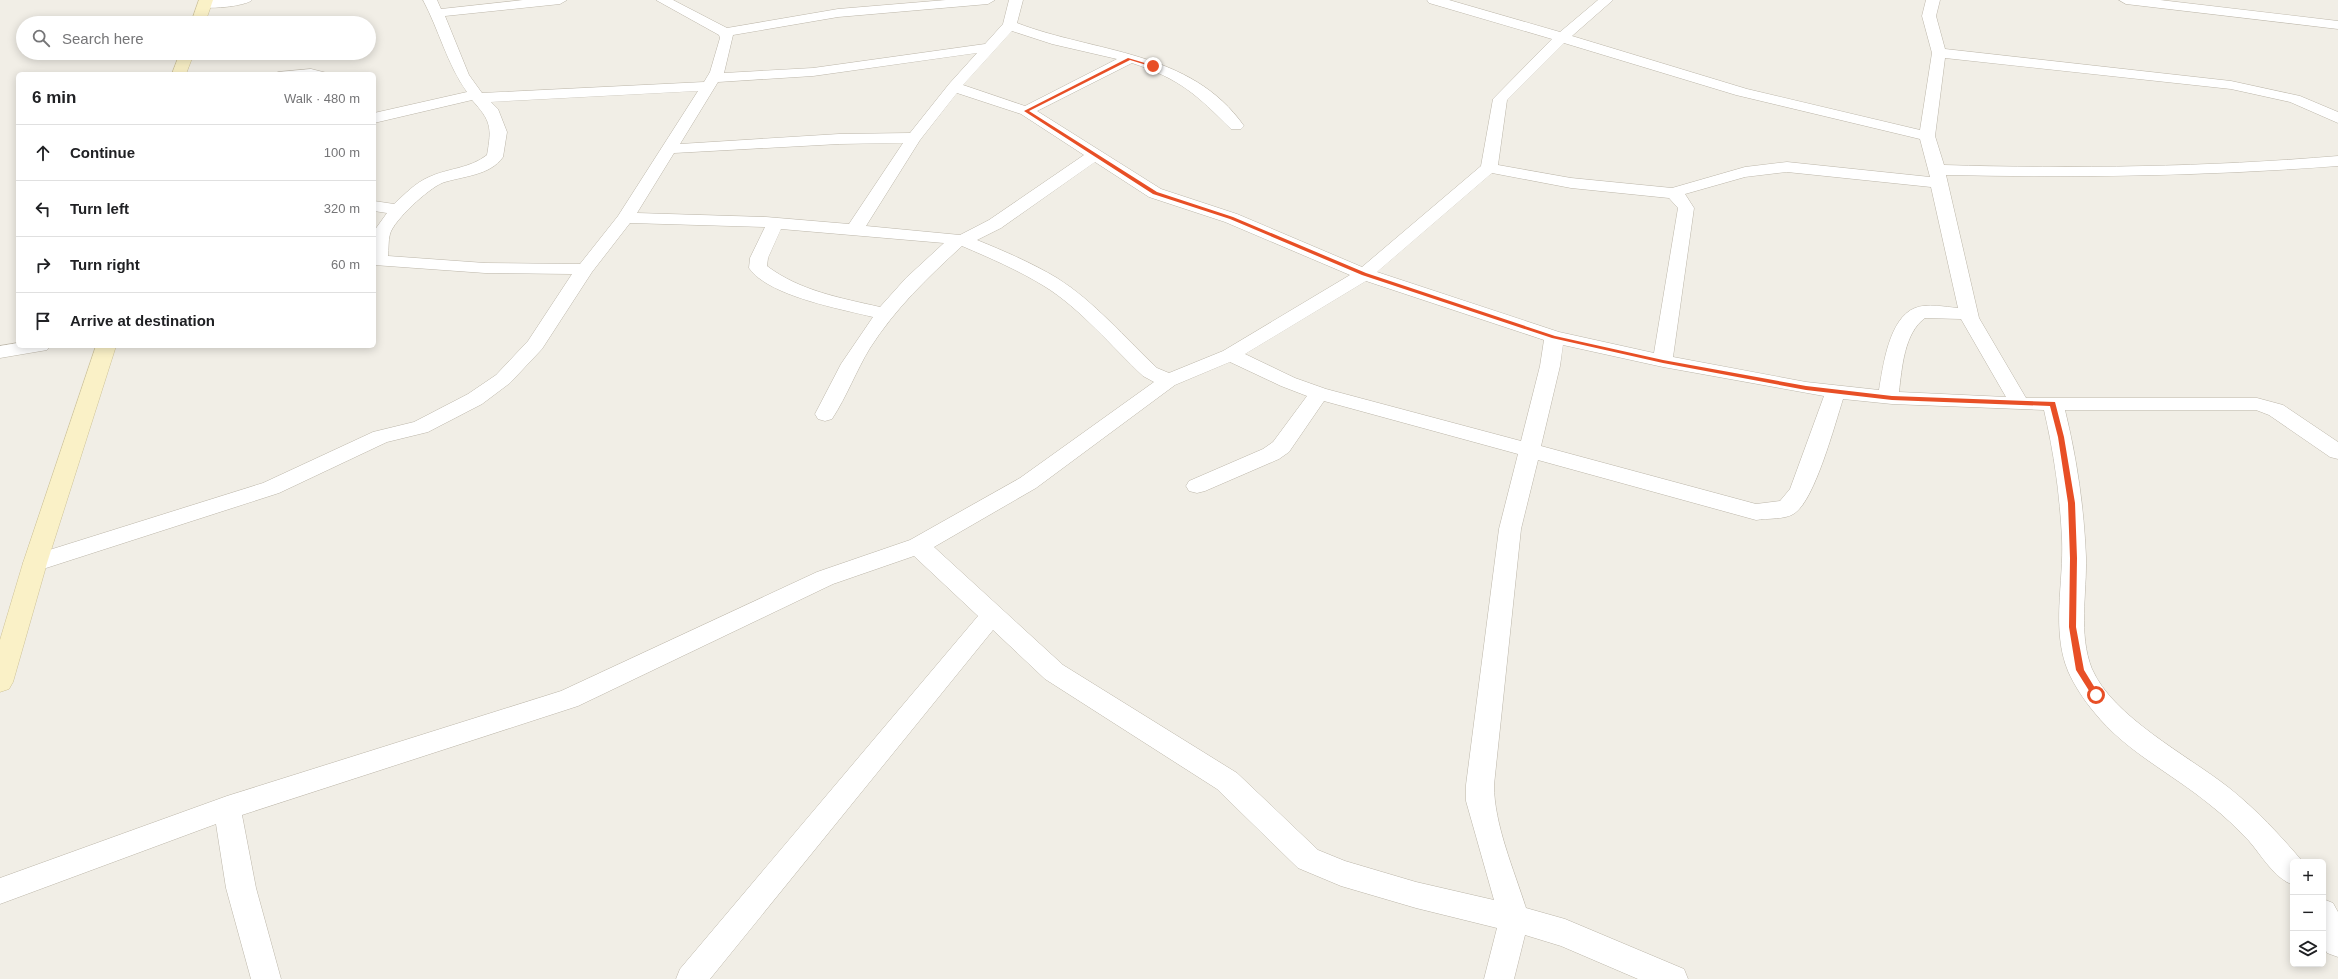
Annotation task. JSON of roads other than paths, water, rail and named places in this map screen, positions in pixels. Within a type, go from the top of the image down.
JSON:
[{"type":"main road","points":[[200,16],[205,3]]},
{"type":"main road","points":[[180,72],[184,60]]},
{"type":"main road","points":[[0,682],[35,562],[105,348]]},
{"type":"street","points":[[205,3],[245,0]]},
{"type":"street","points":[[560,0],[434,6],[452,47],[462,75],[476,96],[490,108],[499,132],[495,157],[482,167],[435,180],[416,192],[398,210],[381,233],[376,260],[485,268],[585,269]]},
{"type":"street","points":[[663,0],[725,33],[772,23],[867,10],[988,0]]},
{"type":"street","points":[[850,0],[867,10]]},
{"type":"street","points":[[855,229],[914,138],[954,87],[992,47],[1010,25],[1016,0]]},
{"type":"street","points":[[1434,0],[1496,16],[1561,38],[1783,103],[1927,136]]},
{"type":"street","points":[[0,890],[228,808],[569,698],[825,578],[918,546],[1028,483],[1168,381],[1230,355],[1364,274],[1489,168],[1500,99],[1561,38],[1606,0]]},
{"type":"street","points":[[1933,0],[1929,16],[1939,53],[1927,136],[1970,314],[2020,404]]},
{"type":"street","points":[[2126,0],[2338,25]]},
{"type":"street","points":[[2267,4],[2301,21]]},
{"type":"street","points":[[1010,25],[1051,39],[1153,66],[1188,82],[1209,98],[1236,126]]},
{"type":"street","points":[[35,562],[271,488],[380,437],[421,427],[475,399],[503,379],[535,345],[585,269],[625,218],[710,82],[724,50],[727,38],[725,33]]},
{"type":"street","points":[[376,118],[476,96],[638,88],[710,82],[813,72],[992,47]]},
{"type":"street","points":[[1939,53],[2186,78],[2238,86],[2295,98],[2338,118]]},
{"type":"street","points":[[1026,111],[1129,59]]},
{"type":"street","points":[[954,87],[1026,111],[1093,156],[1155,193],[1231,218],[1364,274],[1554,337],[1663,361],[1806,388],[1888,397],[2020,404],[2258,404],[2276,410],[2338,452]]},
{"type":"street","points":[[667,149],[839,139],[914,138]]},
{"type":"street","points":[[824,414],[840,380],[860,347],[906,288],[960,240],[995,224],[1093,156]]},
{"type":"street","points":[[1489,168],[1571,183],[1674,193],[1687,187],[1745,172],[1787,167],[1938,177],[2060,172],[2168,170],[2338,161]]},
{"type":"street","points":[[1663,361],[1686,208],[1682,200],[1674,193]]},
{"type":"street","points":[[376,206],[398,210]]},
{"type":"street","points":[[625,218],[775,223],[855,229],[960,240],[1003,257],[1051,282],[1076,301],[1150,372],[1168,381]]},
{"type":"street","points":[[775,223],[759,258],[758,268],[766,275],[782,284],[840,303],[886,314]]},
{"type":"street","points":[[1888,397],[1896,356],[1907,325],[1912,319],[1921,312],[1970,314]]},
{"type":"street","points":[[1499,979],[1514,918],[1485,821],[1480,801],[1480,790],[1510,529],[1550,366],[1554,337]]},
{"type":"street","points":[[0,352],[27,348]]},
{"type":"street","points":[[1230,355],[1288,382],[1319,393],[1756,512],[1787,508],[1800,492],[1836,391]]},
{"type":"street","points":[[1197,486],[1271,454],[1281,447],[1319,393]]},
{"type":"street","points":[[2052,404],[2061,437],[2072,503],[2074,558],[2072,627],[2080,670],[2104,707],[2141,742],[2218,794],[2254,825],[2290,868]]},
{"type":"street","points":[[918,546],[1054,672],[1227,781],[1308,859],[1341,873],[1416,895],[1514,918],[1565,933],[1673,979]]},
{"type":"street","points":[[691,979],[992,615]]},
{"type":"street","points":[[228,808],[241,888],[266,979]]},
{"type":"street","points":[[2326,919],[2338,943]]},
{"type":"lane","points":[[300,72],[325,72]]}]
